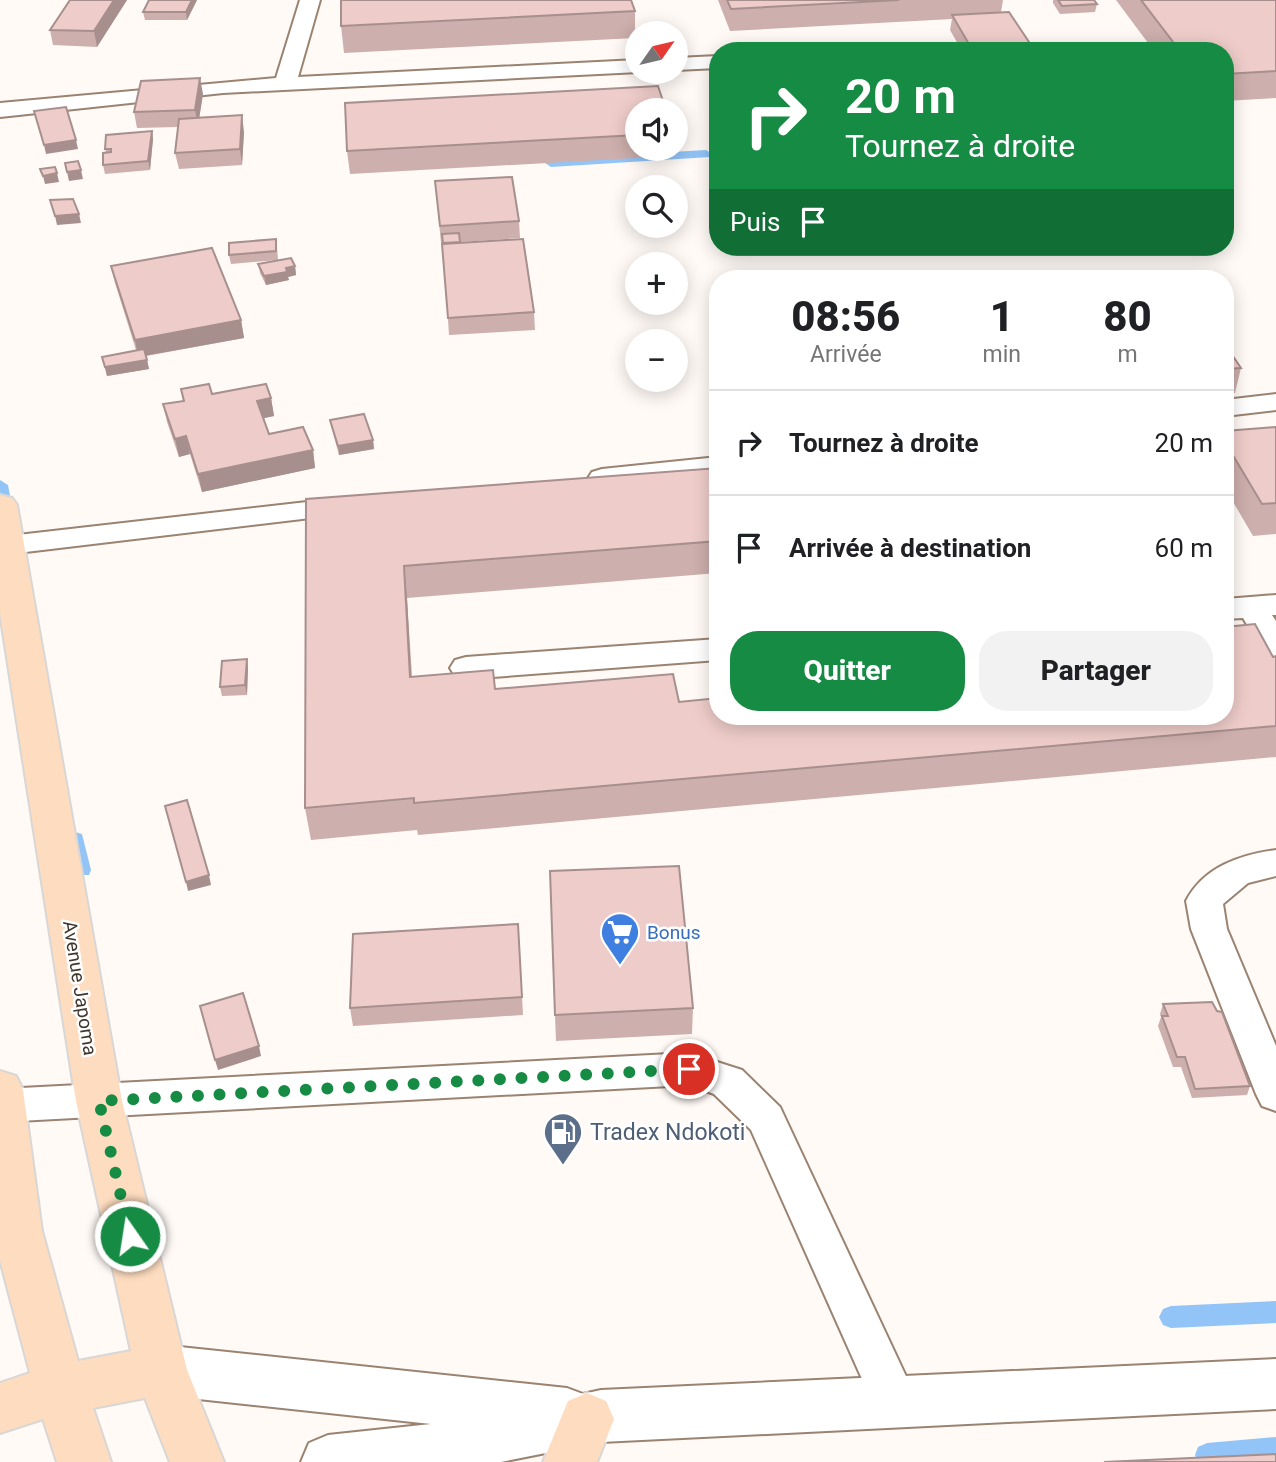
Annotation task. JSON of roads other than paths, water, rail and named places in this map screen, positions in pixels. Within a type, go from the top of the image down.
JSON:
[{"type":"main road","name":"Avenue Japoma","points":[[4,525],[99,1101],[161,1370],[197,1462]]},
{"type":"main road","points":[[1,1098],[8,1241],[84,1462]]},
{"type":"main road","points":[[0,1408],[60,1390],[161,1370],[586,1432]]},
{"type":"main road","points":[[328,1462],[586,1432],[895,1402],[1276,1384]]},
{"type":"lane","points":[[285,84],[310,0]]},
{"type":"lane","points":[[688,63],[709,62]]},
{"type":"lane","points":[[0,110],[163,92],[625,67]]},
{"type":"lane","points":[[1234,407],[1276,402]]},
{"type":"lane","points":[[579,481],[709,466]]},
{"type":"lane","points":[[4,525],[384,503]]},
{"type":"lane","points":[[1251,607],[1276,649]]},
{"type":"lane","points":[[466,668],[709,650]]},
{"type":"lane","points":[[1276,863],[1247,867],[1219,882],[1204,901],[1209,929],[1276,1094]]},
{"type":"lane","points":[[1,1098],[99,1101],[689,1069],[728,1082],[766,1119],[895,1402]]},
{"type":"waterway","points":[[551,163],[706,154]]},
{"type":"waterway","points":[[0,485],[6,517]]},
{"type":"waterway","points":[[75,839],[82,870]]},
{"type":"waterway","points":[[1171,1317],[1276,1312]]},
{"type":"waterway","points":[[1207,1455],[1276,1449]]},
{"type":"place","name":"Bonus","points":[[620,966]]},
{"type":"place","name":"Tradex Ndokoti","points":[[563,1166]]}]
